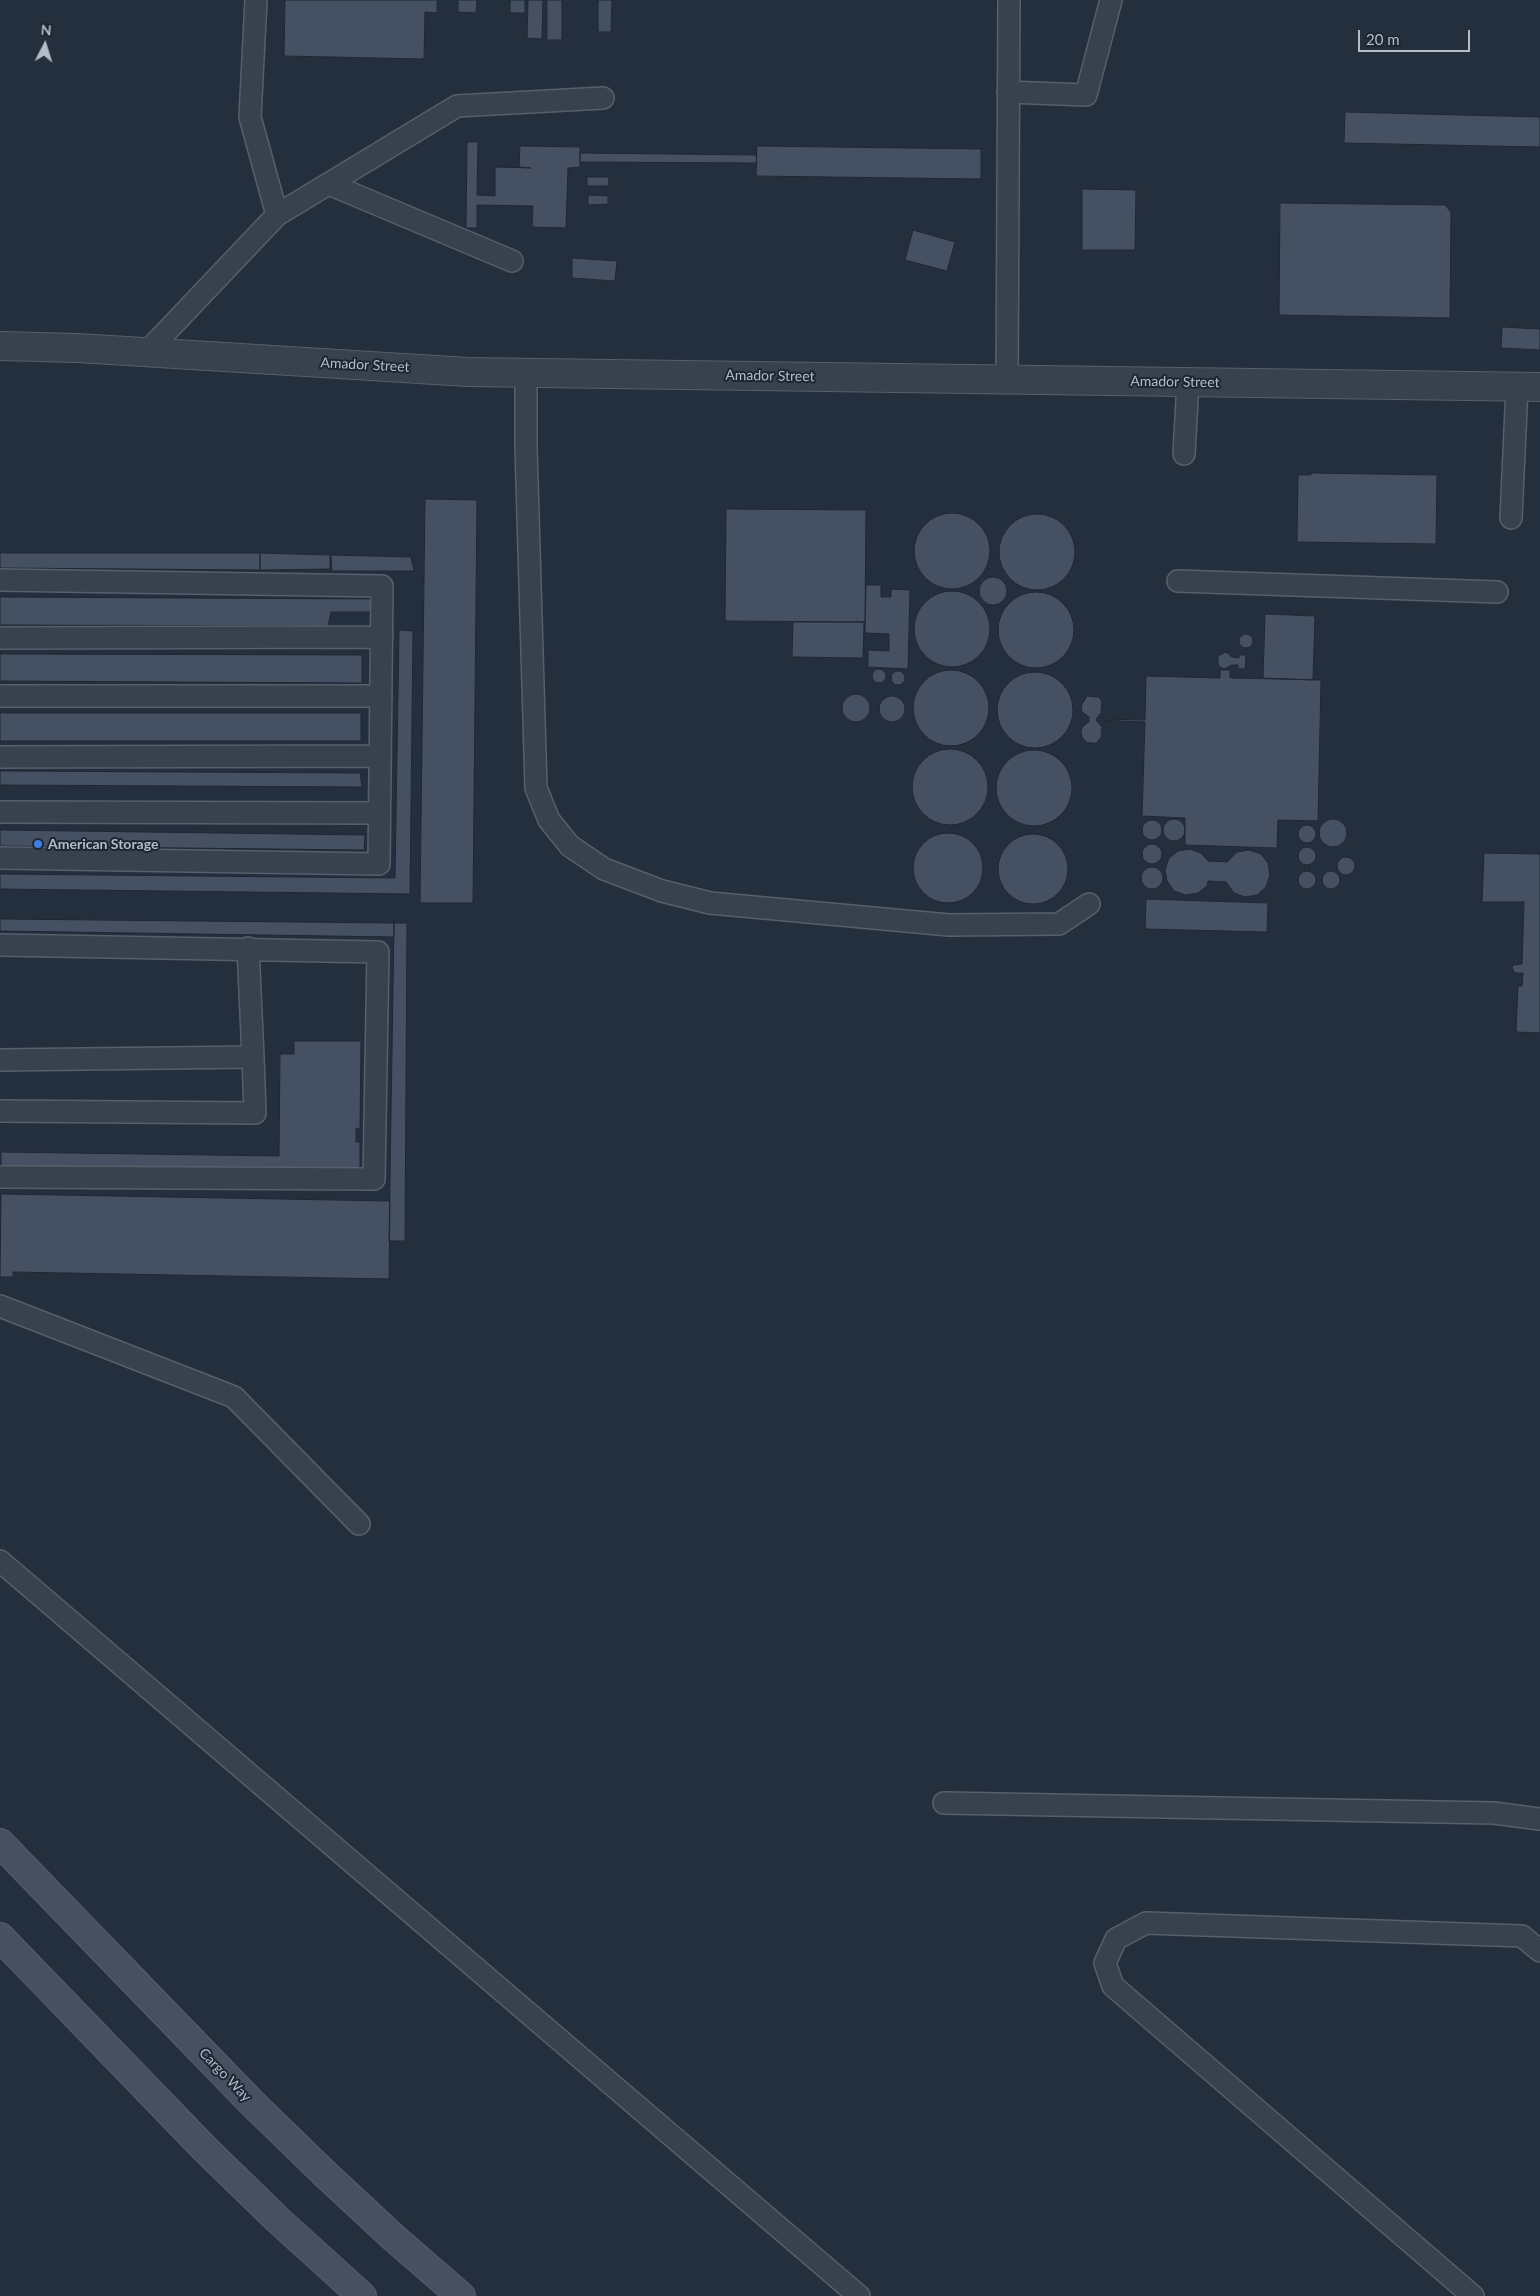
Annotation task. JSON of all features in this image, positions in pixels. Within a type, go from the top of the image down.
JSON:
[{"type":"main road","name":"Cargo Way","points":[[0,1843],[294,2144],[394,2238],[461,2296]]},
{"type":"main road","points":[[0,1937],[205,2149],[278,2220],[362,2296]]},
{"type":"street","name":"Amador Street","points":[[0,346],[147,352],[458,371],[1529,387]]},
{"type":"lane","points":[[256,0],[250,117],[277,215]]},
{"type":"lane","points":[[1007,380],[1009,0]]},
{"type":"lane","points":[[1008,92],[1086,95],[1112,0]]},
{"type":"lane","points":[[147,352],[277,215],[457,106],[603,98]]},
{"type":"lane","points":[[330,184],[512,261]]},
{"type":"lane","points":[[526,372],[526,447],[536,788],[549,820],[570,846],[604,869],[662,891],[710,902],[949,925],[1059,924],[1089,904]]},
{"type":"lane","points":[[1184,454],[1188,382]]},
{"type":"lane","points":[[1511,518],[1529,387]]},
{"type":"lane","points":[[0,580],[382,586],[378,864],[0,858]]},
{"type":"lane","points":[[1178,581],[1497,592]]},
{"type":"lane","points":[[0,638],[382,637]]},
{"type":"lane","points":[[0,696],[381,696]]},
{"type":"lane","points":[[0,757],[380,756]]},
{"type":"lane","points":[[0,812],[379,813]]},
{"type":"lane","points":[[0,945],[248,948],[378,952],[374,1179],[0,1178]]},
{"type":"lane","points":[[0,1111],[255,1113],[248,948]]},
{"type":"lane","points":[[0,1060],[253,1057]]},
{"type":"lane","points":[[0,1306],[234,1397],[359,1524]]},
{"type":"lane","points":[[0,1562],[859,2296]]},
{"type":"lane","points":[[944,1803],[1494,1813],[1540,1819]]},
{"type":"lane","points":[[1473,2296],[1113,1986],[1105,1963],[1116,1939],[1146,1923],[1522,1936],[1540,1950]]},
{"type":"building","points":[[285,0],[437,0],[437,13],[425,12],[424,59],[284,56]]},
{"type":"building","points":[[458,0],[477,0],[476,13],[458,12]]},
{"type":"building","points":[[510,0],[525,0],[525,13],[510,13]]},
{"type":"building","points":[[528,0],[543,0],[542,39],[527,38]]},
{"type":"building","points":[[547,0],[562,0],[562,40],[547,40]]},
{"type":"building","points":[[598,0],[612,0],[611,32],[598,32]]},
{"type":"building","points":[[1345,112],[1540,117],[1540,147],[1344,143]]},
{"type":"building","points":[[467,142],[478,142],[477,195],[495,196],[495,167],[531,168],[519,167],[520,146],[580,147],[580,167],[568,168],[566,228],[532,227],[533,206],[477,205],[477,228],[466,228]]},
{"type":"building","points":[[757,146],[981,149],[981,179],[756,176]]},
{"type":"building","points":[[580,153],[756,155],[757,163],[580,162]]},
{"type":"building","points":[[587,177],[609,177],[608,186],[587,186]]},
{"type":"building","points":[[1082,189],[1136,190],[1135,250],[1082,250]]},
{"type":"building","points":[[588,195],[608,196],[608,204],[588,205]]},
{"type":"building","points":[[1280,203],[1445,205],[1451,212],[1450,318],[1279,315]]},
{"type":"building","points":[[913,230],[955,242],[947,271],[905,260]]},
{"type":"building","points":[[572,258],[617,261],[615,281],[572,278]]},
{"type":"building","points":[[1502,327],[1540,329],[1540,350],[1501,348]]},
{"type":"building","points":[[1311,473],[1437,475],[1436,544],[1297,542],[1298,475],[1311,475]]},
{"type":"building","points":[[425,499],[477,500],[473,903],[420,903]]},
{"type":"building","points":[[726,509],[866,510],[865,622],[725,621]]},
{"type":"building","points":[[952,513],[967,516],[979,524],[987,536],[990,551],[987,566],[979,578],[967,586],[952,589],[937,586],[925,578],[917,566],[914,551],[917,536],[925,524],[937,516]]},
{"type":"building","points":[[1037,514],[1052,517],[1064,525],[1072,537],[1075,552],[1072,567],[1064,579],[1052,587],[1037,590],[1022,587],[1010,579],[1002,567],[999,552],[1002,537],[1010,525],[1022,517]]},
{"type":"building","points":[[0,553],[260,553],[260,570],[0,568]]},
{"type":"building","points":[[260,553],[330,555],[330,569],[260,570]]},
{"type":"building","points":[[331,555],[411,557],[414,571],[332,571]]},
{"type":"building","points":[[993,577],[1003,581],[1007,591],[1003,601],[993,605],[983,601],[979,591],[983,581]]},
{"type":"building","points":[[866,585],[881,585],[881,597],[891,597],[891,589],[910,590],[908,669],[868,667],[868,650],[889,651],[889,634],[865,633]]},
{"type":"building","points":[[952,591],[967,594],[979,602],[987,614],[990,629],[987,644],[979,656],[967,664],[952,667],[937,664],[925,656],[917,644],[914,629],[917,614],[925,602],[937,594]]},
{"type":"building","points":[[1036,592],[1051,595],[1063,603],[1071,615],[1074,630],[1071,645],[1063,657],[1051,665],[1036,668],[1021,665],[1009,657],[1001,645],[998,630],[1001,615],[1009,603],[1021,595]]},
{"type":"building","points":[[0,597],[373,599],[371,612],[331,612],[328,626],[0,625]]},
{"type":"building","points":[[1265,614],[1315,616],[1313,680],[1263,678]]},
{"type":"building","points":[[793,622],[864,622],[863,658],[792,657]]},
{"type":"building","points":[[399,630],[413,631],[410,894],[0,889],[0,874],[395,878]]},
{"type":"building","points":[[1243,634],[1249,634],[1253,641],[1249,648],[1243,648],[1239,644],[1239,638]]},
{"type":"building","points":[[1226,652],[1232,657],[1239,658],[1239,655],[1246,655],[1245,669],[1238,669],[1238,665],[1232,665],[1224,669],[1220,667],[1218,656]]},
{"type":"building","points":[[0,654],[362,655],[362,683],[0,681]]},
{"type":"building","points":[[876,669],[882,669],[886,676],[882,683],[876,683],[872,679],[872,673]]},
{"type":"building","points":[[951,670],[966,673],[978,681],[986,693],[989,708],[986,723],[978,735],[966,743],[951,746],[936,743],[924,735],[916,723],[913,708],[916,693],[924,681],[936,673]]},
{"type":"building","points":[[1220,670],[1230,670],[1230,677],[1233,678],[1321,680],[1318,821],[1278,820],[1277,848],[1185,845],[1185,818],[1142,816],[1145,722],[1096,720],[1102,727],[1101,738],[1096,743],[1091,743],[1086,742],[1082,737],[1081,731],[1083,726],[1089,722],[1089,717],[1082,712],[1081,706],[1087,696],[1099,697],[1102,702],[1101,713],[1096,719],[1145,720],[1146,676],[1220,678]]},
{"type":"building","points":[[895,671],[901,671],[905,678],[901,685],[895,685],[891,681],[891,675]]},
{"type":"building","points":[[1035,672],[1050,675],[1062,683],[1070,695],[1073,710],[1070,725],[1062,737],[1050,745],[1035,748],[1020,745],[1008,737],[1000,725],[997,710],[1000,695],[1008,683],[1020,675]]},
{"type":"building","points":[[856,694],[866,698],[870,708],[866,718],[856,722],[846,718],[842,708],[846,698]]},
{"type":"building","points":[[892,696],[902,699],[905,709],[902,719],[892,722],[882,719],[879,709],[882,699]]},
{"type":"building","points":[[0,713],[361,713],[361,741],[0,741]]},
{"type":"building","points":[[950,749],[965,752],[977,760],[985,772],[988,787],[985,802],[977,814],[965,822],[950,825],[935,822],[923,814],[915,802],[912,787],[915,772],[923,760],[935,752]]},
{"type":"building","points":[[1034,750],[1049,753],[1061,761],[1069,773],[1072,788],[1069,803],[1061,815],[1049,823],[1034,826],[1019,823],[1007,815],[999,803],[996,788],[999,773],[1007,761],[1019,753]]},
{"type":"building","points":[[0,771],[360,773],[362,787],[0,785]]},
{"type":"building","points":[[1174,819],[1184,826],[1185,830],[1178,840],[1174,841],[1164,834],[1163,830],[1170,820]]},
{"type":"building","points":[[1333,819],[1343,823],[1347,833],[1343,843],[1333,847],[1323,843],[1319,833],[1323,823]]},
{"type":"building","points":[[1148,820],[1156,820],[1162,826],[1162,834],[1156,840],[1148,840],[1142,834],[1142,826]]},
{"type":"building","points":[[1303,825],[1311,825],[1316,830],[1314,841],[1303,843],[1298,838],[1298,830]]},
{"type":"building","points":[[0,830],[365,835],[364,850],[0,846]]},
{"type":"building","points":[[948,833],[961,836],[973,843],[980,855],[983,868],[980,881],[973,893],[961,900],[948,903],[935,900],[923,893],[916,881],[913,868],[916,855],[923,843],[935,836]]},
{"type":"building","points":[[1026,834],[1040,834],[1053,840],[1062,849],[1068,862],[1066,882],[1058,894],[1040,904],[1026,904],[1013,898],[1004,889],[998,876],[998,862],[1004,849],[1013,840]]},
{"type":"building","points":[[1148,844],[1156,844],[1162,850],[1162,858],[1156,864],[1148,864],[1142,858],[1142,850]]},
{"type":"building","points":[[1303,847],[1311,847],[1316,852],[1314,863],[1303,865],[1298,860],[1298,852]]},
{"type":"building","points":[[1190,849],[1201,853],[1208,861],[1227,862],[1237,852],[1249,850],[1261,854],[1268,863],[1270,875],[1266,887],[1257,895],[1245,897],[1234,893],[1226,882],[1208,881],[1207,886],[1198,893],[1186,895],[1174,891],[1167,881],[1165,870],[1169,858],[1178,851]]},
{"type":"building","points":[[1484,853],[1540,854],[1540,1033],[1516,1032],[1518,986],[1522,986],[1523,973],[1515,973],[1512,968],[1513,965],[1522,964],[1524,902],[1482,902]]},
{"type":"building","points":[[1346,857],[1352,860],[1355,866],[1352,872],[1346,875],[1340,872],[1337,866],[1340,860]]},
{"type":"building","points":[[1152,867],[1160,870],[1163,878],[1160,886],[1152,889],[1144,886],[1141,878],[1144,870]]},
{"type":"building","points":[[1303,871],[1311,871],[1316,876],[1314,887],[1303,889],[1298,884],[1298,876]]},
{"type":"building","points":[[1327,871],[1335,871],[1340,876],[1338,887],[1327,889],[1322,884],[1322,876]]},
{"type":"building","points":[[1146,899],[1268,903],[1267,932],[1145,929]]},
{"type":"building","points":[[0,919],[394,923],[394,937],[0,931]]},
{"type":"building","points":[[394,923],[407,923],[405,1241],[389,1241]]},
{"type":"building","points":[[294,1041],[361,1041],[360,1129],[356,1128],[356,1142],[360,1142],[360,1173],[1,1169],[1,1152],[279,1156],[280,1054],[294,1054]]},
{"type":"building","points":[[1,1194],[390,1201],[389,1279],[13,1272],[13,1277],[0,1277]]},
{"type":"place","name":"American Storage","points":[[38,844]]}]
